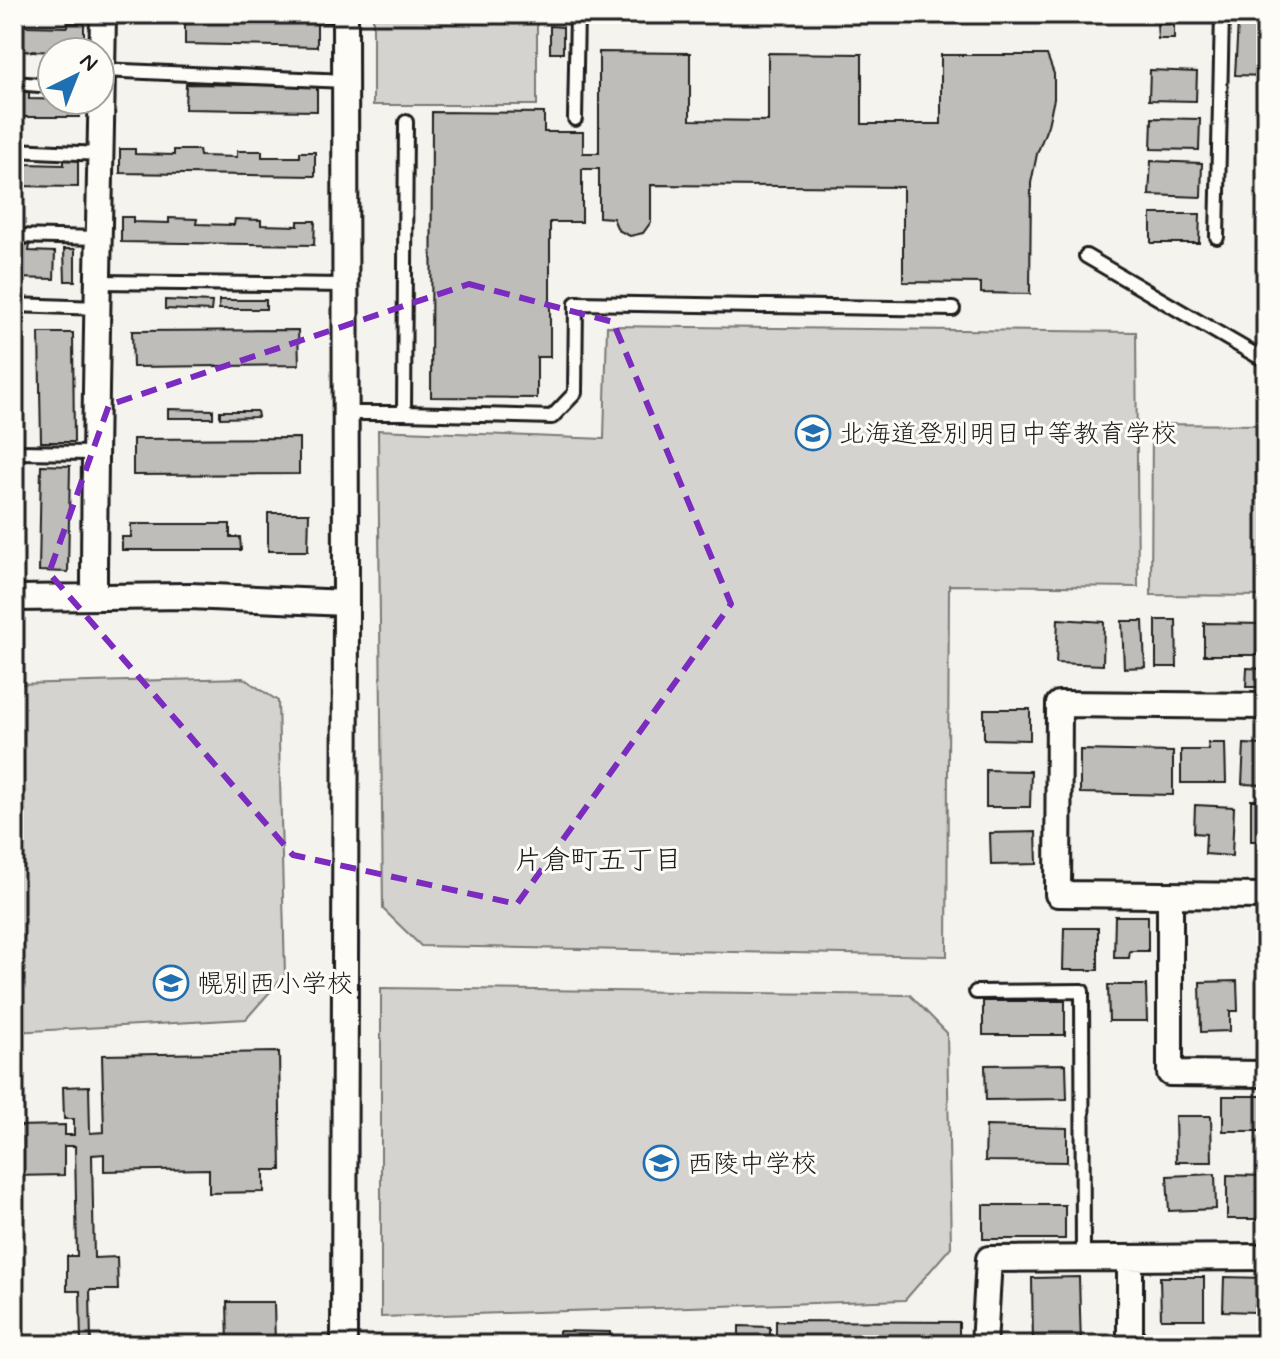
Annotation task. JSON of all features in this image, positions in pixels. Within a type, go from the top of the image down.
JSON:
[{"type":"street","points":[[102,36],[103,14]]},
{"type":"street","points":[[344,1345],[345,14]]},
{"type":"street","points":[[94,597],[101,116]]},
{"type":"street","points":[[14,598],[190,596],[346,603]]},
{"type":"street","points":[[1266,706],[1059,704],[1058,894],[1266,896]]},
{"type":"street","points":[[1170,895],[1170,1073],[1266,1074]]},
{"type":"street","points":[[984,1345],[989,1259],[1266,1257]]},
{"type":"street","points":[[1130,1259],[1130,1345]]},
{"type":"lane","points":[[298,14],[345,14]]},
{"type":"lane","points":[[575,119],[577,14]]},
{"type":"lane","points":[[1217,237],[1222,14]]},
{"type":"lane","points":[[116,83],[345,81]]},
{"type":"lane","points":[[14,83],[36,85]]},
{"type":"lane","points":[[404,413],[406,122]]},
{"type":"lane","points":[[14,150],[101,154]]},
{"type":"lane","points":[[14,236],[100,238]]},
{"type":"lane","points":[[1086,256],[1266,361]]},
{"type":"lane","points":[[99,282],[346,285]]},
{"type":"lane","points":[[346,413],[552,417],[575,393],[576,303],[953,309]]},
{"type":"lane","points":[[14,305],[99,308]]},
{"type":"lane","points":[[14,452],[94,453]]},
{"type":"lane","points":[[976,992],[1082,991],[1083,1259]]},
{"type":"highlighted area","points":[[469,284],[613,322],[731,604],[517,904],[293,855],[49,573],[109,405]]},
{"type":"shaded area","points":[[537,16],[537,105],[373,105],[373,17]]},
{"type":"shaded area","points":[[607,326],[1136,332],[1138,587],[949,585],[947,956],[421,946],[383,909],[378,430],[604,439]]},
{"type":"shaded area","points":[[1152,424],[1266,425],[1266,596],[1151,595]]},
{"type":"shaded area","points":[[243,678],[278,701],[285,975],[246,1019],[14,1032],[14,684]]},
{"type":"shaded area","name":"西陵中学校","points":[[381,988],[910,995],[947,1033],[951,1247],[905,1300],[381,1317]]},
{"type":"building","points":[[185,17],[317,21],[317,47],[185,44]]},
{"type":"building","points":[[14,22],[25,22],[26,26],[68,27],[68,23],[84,23],[84,36],[36,36],[36,51],[14,51]]},
{"type":"building","points":[[1238,23],[1266,24],[1266,76],[1235,75]]},
{"type":"building","points":[[1157,24],[1174,24],[1174,39],[1158,39]]},
{"type":"building","points":[[550,26],[563,27],[563,53],[550,53]]},
{"type":"building","points":[[599,52],[690,53],[690,120],[768,121],[768,53],[862,54],[862,124],[941,124],[941,55],[1047,55],[1054,74],[1054,99],[1031,183],[1030,294],[981,293],[981,283],[903,282],[903,187],[651,185],[651,222],[643,233],[630,236],[618,230],[613,218],[599,217],[599,169],[582,169],[582,222],[550,222],[550,357],[537,357],[537,398],[431,397],[432,112],[544,113],[544,132],[583,132],[583,153],[599,153]]},
{"type":"building","points":[[1150,70],[1197,72],[1196,101],[1149,100]]},
{"type":"building","points":[[186,84],[317,86],[317,111],[185,109]]},
{"type":"building","points":[[14,92],[29,92],[29,99],[36,99],[36,116],[79,116],[79,117],[14,117]]},
{"type":"building","points":[[1152,118],[1200,119],[1199,150],[1151,149]]},
{"type":"building","points":[[120,149],[135,149],[135,154],[174,155],[174,150],[199,150],[200,156],[237,157],[237,151],[262,151],[262,157],[300,157],[300,152],[315,152],[315,176],[120,173]]},
{"type":"building","points":[[14,159],[25,159],[25,164],[64,165],[64,160],[78,160],[78,187],[14,186]]},
{"type":"building","points":[[1151,161],[1202,163],[1201,197],[1149,195]]},
{"type":"building","points":[[1151,214],[1200,214],[1199,243],[1151,243]]},
{"type":"building","points":[[121,217],[133,217],[133,222],[169,223],[169,218],[197,219],[196,224],[234,225],[235,219],[261,220],[261,225],[298,226],[298,221],[315,221],[314,245],[121,242]]},
{"type":"building","points":[[18,244],[30,245],[29,251],[55,252],[54,279],[14,278],[14,251],[18,251]]},
{"type":"building","points":[[64,249],[75,249],[75,281],[65,281]]},
{"type":"building","points":[[165,300],[212,302],[211,311],[165,309]]},
{"type":"building","points":[[219,300],[266,300],[266,309],[219,309]]},
{"type":"building","points":[[298,330],[299,365],[133,367],[132,331]]},
{"type":"building","points":[[39,333],[73,333],[74,442],[41,442]]},
{"type":"building","points":[[168,409],[213,410],[213,418],[168,418]]},
{"type":"building","points":[[220,411],[257,411],[258,417],[220,418]]},
{"type":"building","points":[[299,438],[299,474],[133,475],[133,439]]},
{"type":"building","points":[[41,465],[70,466],[68,572],[39,571]]},
{"type":"building","points":[[268,513],[309,513],[308,551],[268,551]]},
{"type":"building","points":[[131,524],[230,524],[230,537],[240,537],[241,550],[122,550],[122,537],[131,537]]},
{"type":"building","points":[[1058,619],[1104,622],[1103,665],[1056,663]]},
{"type":"building","points":[[1156,620],[1176,620],[1177,667],[1156,667]]},
{"type":"building","points":[[1122,621],[1143,621],[1145,667],[1124,668]]},
{"type":"building","points":[[1204,623],[1265,624],[1265,655],[1204,655]]},
{"type":"building","points":[[1247,668],[1266,669],[1266,687],[1246,687]]},
{"type":"building","points":[[984,709],[1030,709],[1030,740],[984,739]]},
{"type":"building","points":[[1208,743],[1225,743],[1226,783],[1181,783],[1181,750],[1209,750]]},
{"type":"building","points":[[1244,744],[1266,745],[1266,785],[1242,784]]},
{"type":"building","points":[[1080,750],[1173,752],[1173,795],[1080,793]]},
{"type":"building","points":[[986,770],[1031,771],[1030,807],[986,807]]},
{"type":"building","points":[[1251,800],[1266,800],[1266,841],[1251,841]]},
{"type":"building","points":[[1195,805],[1234,807],[1232,856],[1205,854],[1206,834],[1194,833]]},
{"type":"building","points":[[1036,832],[1037,864],[991,865],[990,833]]},
{"type":"building","points":[[1115,916],[1148,916],[1148,951],[1130,951],[1129,958],[1114,958]]},
{"type":"building","points":[[1064,928],[1098,928],[1098,970],[1063,970]]},
{"type":"building","points":[[1237,981],[1238,1011],[1230,1011],[1230,1031],[1201,1032],[1200,982]]},
{"type":"building","points":[[1108,985],[1146,985],[1147,1021],[1109,1021]]},
{"type":"building","points":[[983,1001],[1065,1001],[1065,1035],[983,1035]]},
{"type":"building","points":[[279,1052],[281,1170],[264,1170],[264,1192],[209,1193],[209,1169],[104,1171],[104,1154],[92,1155],[94,1258],[117,1257],[118,1290],[90,1290],[91,1345],[81,1345],[80,1291],[67,1291],[67,1256],[77,1256],[75,1146],[64,1146],[64,1175],[14,1176],[14,1126],[65,1125],[65,1135],[74,1135],[74,1119],[64,1119],[63,1087],[89,1086],[90,1133],[104,1132],[102,1055]]},
{"type":"building","points":[[1066,1064],[1067,1099],[986,1100],[985,1065]]},
{"type":"building","points":[[1223,1096],[1266,1096],[1266,1131],[1223,1131]]},
{"type":"building","points":[[1175,1116],[1211,1116],[1212,1162],[1176,1162]]},
{"type":"building","points":[[986,1126],[1067,1128],[1067,1162],[985,1161]]},
{"type":"building","points":[[1215,1174],[1216,1209],[1169,1211],[1167,1176]]},
{"type":"building","points":[[1227,1175],[1266,1176],[1266,1219],[1227,1219]]},
{"type":"building","points":[[983,1205],[1065,1205],[1065,1239],[983,1239]]},
{"type":"building","points":[[1079,1277],[1081,1345],[1033,1345],[1032,1278]]},
{"type":"building","points":[[1160,1277],[1204,1277],[1204,1319],[1161,1319]]},
{"type":"building","points":[[1224,1277],[1266,1278],[1266,1306],[1255,1306],[1255,1312],[1223,1311]]},
{"type":"building","points":[[227,1302],[274,1302],[275,1345],[228,1345]]},
{"type":"building","points":[[776,1321],[959,1322],[959,1345],[776,1345]]},
{"type":"building","points":[[739,1326],[770,1327],[770,1345],[739,1345]]},
{"type":"building","points":[[559,1331],[610,1332],[610,1345],[412,1345],[412,1342],[560,1343]]},
{"type":"place","name":"北海道登別明日中等教育学校","points":[[813,433]]},
{"type":"place","name":"幌別西小学校","points":[[171,983]]},
{"type":"place","name":"西陵中学校","points":[[661,1163]]},
{"type":"district","name":"片倉町五丁目","points":[[598,859]]}]
